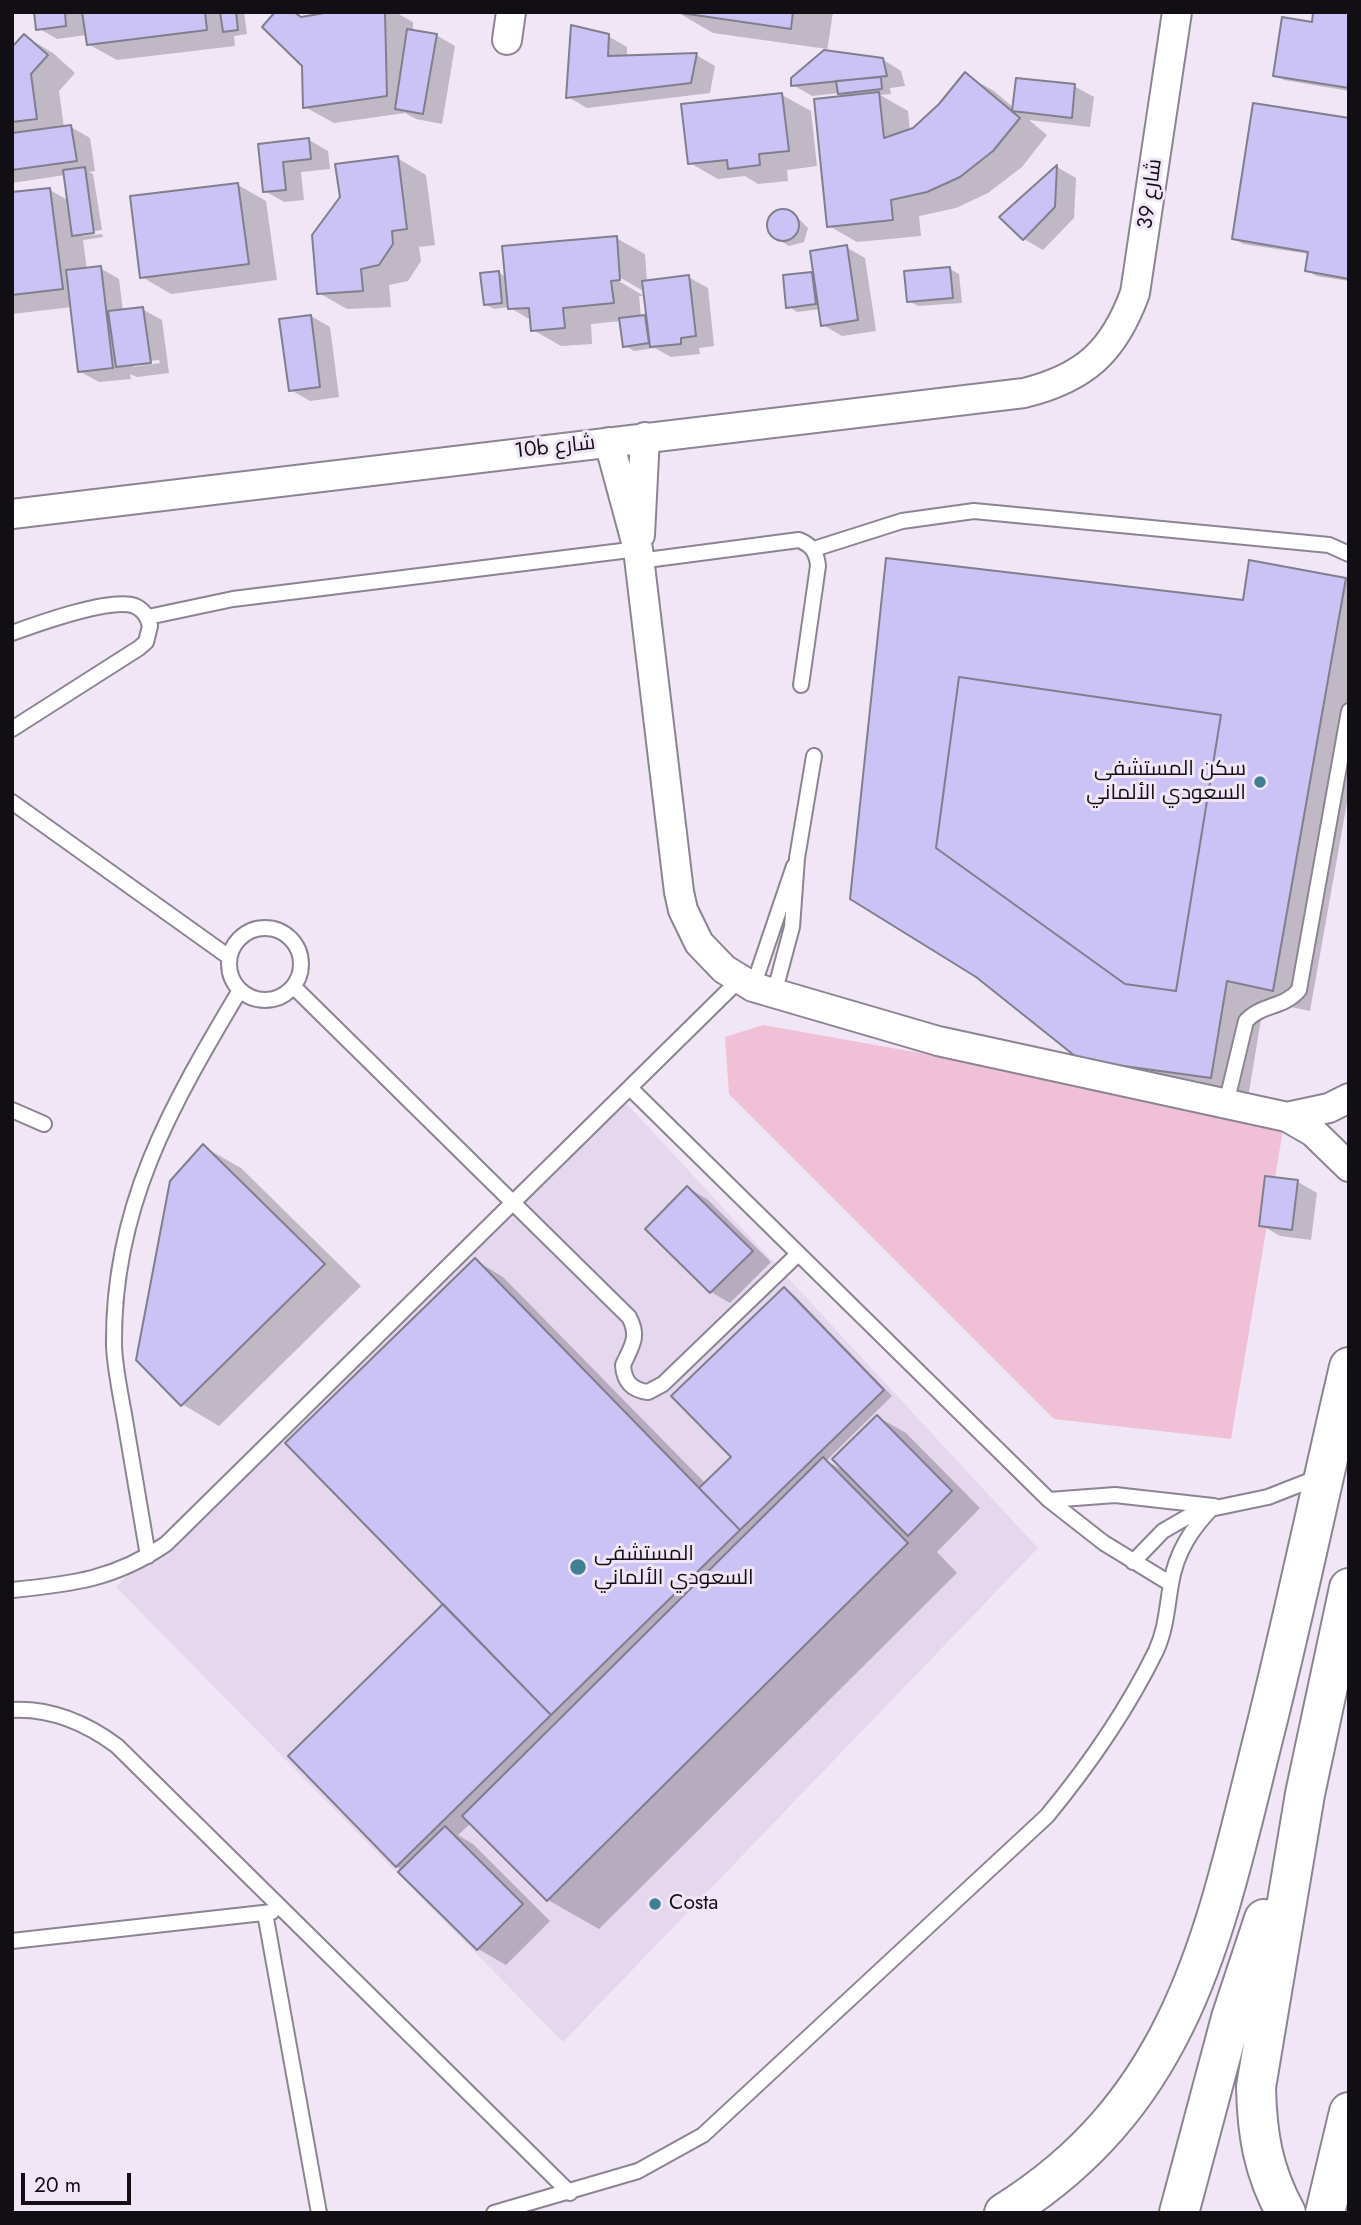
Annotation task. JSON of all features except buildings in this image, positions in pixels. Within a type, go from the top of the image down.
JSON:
[{"type":"main road","points":[[1004,2213],[1073,2165],[1110,2124],[1143,2080],[1189,1998],[1210,1942],[1241,1828],[1302,1584],[1349,1367]]},
{"type":"main road","points":[[1286,2213],[1262,2158],[1257,2129],[1256,2087],[1305,1794],[1349,1588]]},
{"type":"main road","points":[[1179,2213],[1231,2018],[1305,1794]]},
{"type":"main road","points":[[1325,2213],[1349,2112]]},
{"type":"street","points":[[507,40],[511,12]]},
{"type":"street","name":"شارع 39","points":[[1092,363],[1111,342],[1126,319],[1135,293],[1177,12]]},
{"type":"street","name":"10b شارع","points":[[12,514],[1024,393],[1048,387],[1092,363]]},
{"type":"street","points":[[639,555],[645,438]]},
{"type":"street","points":[[609,442],[639,555],[681,901],[699,943],[710,957],[755,987],[937,1041],[1287,1117],[1313,1132],[1349,1167]]},
{"type":"street","points":[[1287,1117],[1329,1108],[1349,1098]]},
{"type":"lane","points":[[814,549],[902,521],[974,511],[1329,545],[1349,554]]},
{"type":"lane","points":[[148,617],[233,599],[799,540],[814,549],[818,566],[801,685]]},
{"type":"lane","points":[[12,633],[43,622],[117,604],[136,606],[148,617],[150,626],[146,642],[12,729]]},
{"type":"lane","points":[[1226,1104],[1246,1021],[1261,1008],[1282,1004],[1299,990],[1349,711]]},
{"type":"lane","points":[[12,1590],[87,1582],[148,1556],[183,1530],[630,1088],[755,987],[792,927],[797,858],[814,756]]},
{"type":"lane","points":[[12,802],[229,957]]},
{"type":"lane","points":[[755,987],[797,858]]},
{"type":"lane","points":[[275,928],[294,942],[300,953],[302,964],[294,987],[285,995],[261,1000],[240,990],[232,981],[229,957],[233,945],[251,930],[275,928]]},
{"type":"lane","points":[[294,987],[629,1317],[635,1333],[635,1342],[622,1365],[623,1373],[626,1381],[639,1391],[648,1392],[663,1384],[798,1254]]},
{"type":"lane","points":[[148,1556],[114,1349],[115,1300],[123,1251],[146,1165],[188,1078],[240,990]]},
{"type":"lane","points":[[630,1088],[1049,1500],[1133,1562],[1171,1584]]},
{"type":"lane","points":[[12,1110],[44,1124]]},
{"type":"lane","points":[[1133,1562],[1171,1526],[1214,1506],[1268,1497],[1314,1478],[1324,1477]]},
{"type":"lane","points":[[1049,1500],[1126,1496],[1214,1506]]},
{"type":"lane","points":[[494,2213],[638,2172],[703,2136],[1046,1816],[1093,1757],[1155,1651],[1184,1543],[1197,1523],[1214,1506]]},
{"type":"lane","points":[[12,1710],[60,1715],[99,1733],[117,1745],[570,2193]]},
{"type":"lane","points":[[12,1941],[282,1911]]},
{"type":"lane","points":[[265,1913],[319,2213]]},
{"type":"shaded area","points":[[763,1025],[1285,1118],[1231,1439],[1054,1419],[729,1094],[725,1037]]},
{"type":"shaded area","name":"المستشفى السعودي الألماني","points":[[614,1090],[1038,1548],[563,2042],[116,1587]]},
{"type":"place","name":"سكن المستشفى السعودي الألماني","points":[[1260,782]]},
{"type":"place","name":"المستشفى السعودي الألماني","points":[[578,1567]]},
{"type":"place","name":"Costa","points":[[655,1904]]}]
